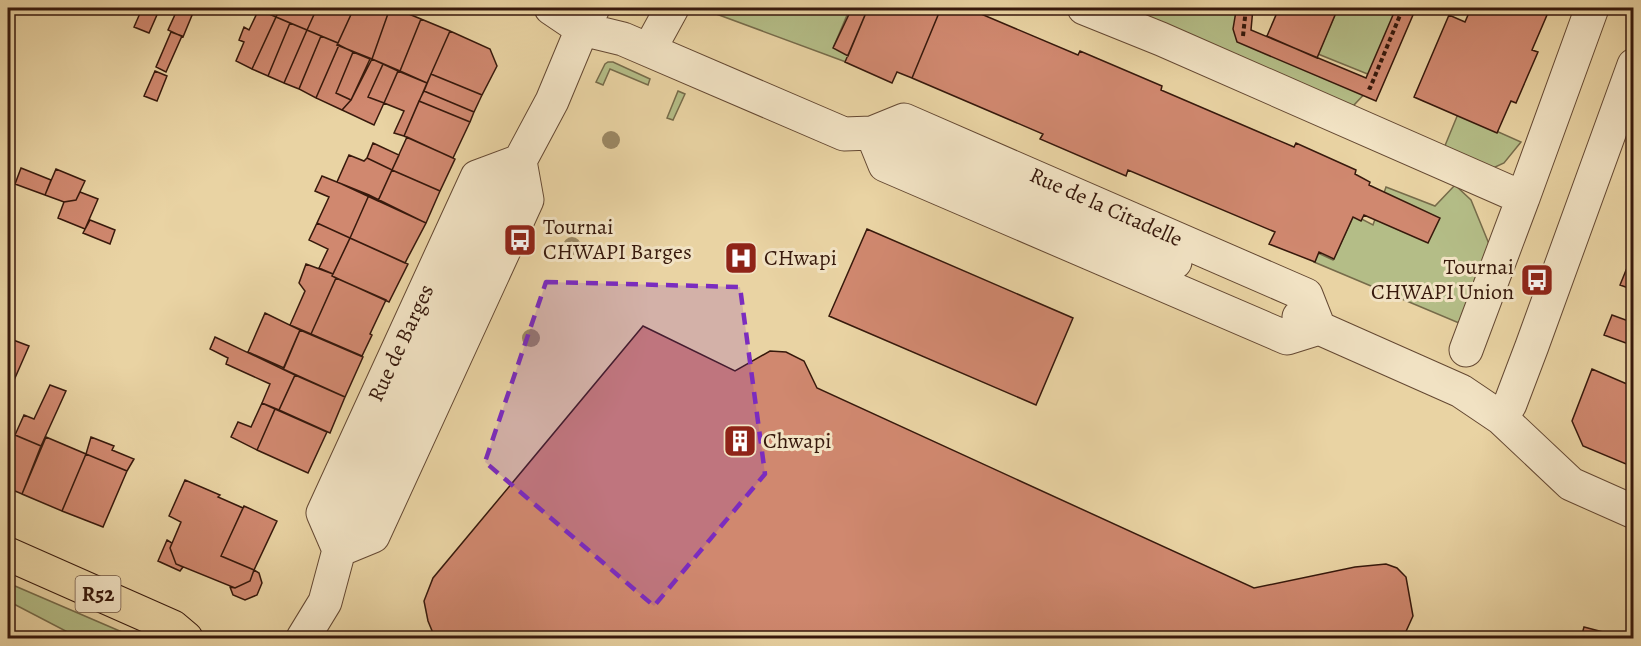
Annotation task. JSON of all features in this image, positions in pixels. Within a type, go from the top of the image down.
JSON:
[{"type":"main road","name":"R52","points":[[8,554],[173,627],[186,639]]},
{"type":"street","name":"Rue de la Citadelle","points":[[551,8],[588,18],[623,39],[844,134],[872,133],[904,120],[1306,295],[1319,328]]},
{"type":"street","points":[[649,50],[672,8]]},
{"type":"street","points":[[1084,8],[1161,39],[1523,198]]},
{"type":"street","points":[[1466,350],[1592,8]]},
{"type":"street","points":[[303,639],[325,602],[339,550],[373,536],[527,200],[520,161],[552,101],[588,18]]},
{"type":"street","points":[[1501,418],[1510,404],[1532,346],[1634,64]]},
{"type":"street","points":[[872,133],[885,165],[1287,338],[1319,328],[1461,391],[1501,418],[1571,484],[1634,512]]},
{"type":"street","name":"Rue de Barges","points":[[339,550],[323,513],[477,177],[520,161]]},
{"type":"path","points":[[1370,88],[1403,8]]},
{"type":"highlighted area","points":[[546,282],[740,287],[765,474],[654,606],[485,462]]},
{"type":"green space","points":[[700,8],[850,8],[834,46],[850,54],[846,62]]},
{"type":"green space","points":[[1127,8],[1243,8],[1245,17],[1243,38],[1370,88],[1353,106]]},
{"type":"green space","points":[[1338,8],[1403,8],[1375,77],[1318,54]]},
{"type":"green space","points":[[608,62],[613,62],[650,79],[648,85],[610,69],[603,85],[596,82]]},
{"type":"green space","points":[[678,91],[685,94],[673,120],[667,118]]},
{"type":"green space","points":[[1458,114],[1521,142],[1504,163],[1491,169],[1444,148]]},
{"type":"green space","points":[[1455,185],[1471,200],[1489,244],[1459,323],[1314,262],[1318,253],[1333,260],[1354,215],[1373,225],[1386,187],[1435,206]]},
{"type":"green space","points":[[8,583],[136,638],[79,638],[8,601]]},
{"type":"building","points":[[134,8],[160,8],[149,33],[134,27],[141,11]]},
{"type":"building","points":[[178,8],[195,8],[183,37],[168,30]]},
{"type":"building","points":[[225,8],[243,8],[240,14]]},
{"type":"building","points":[[255,8],[280,8],[276,17]]},
{"type":"building","points":[[280,8],[317,8],[307,30],[276,17]]},
{"type":"building","points":[[317,8],[354,8],[338,43],[307,30]]},
{"type":"building","points":[[354,8],[390,8],[372,59],[337,45]]},
{"type":"building","points":[[390,8],[421,19],[400,71],[372,59]]},
{"type":"building","points":[[852,8],[868,8],[848,56],[833,48]]},
{"type":"building","points":[[868,8],[941,8],[912,78],[897,72],[892,83],[845,62]]},
{"type":"building","points":[[941,8],[967,8],[1078,55],[1080,51],[1162,86],[1161,90],[1294,147],[1296,143],[1356,170],[1355,174],[1370,182],[1369,185],[1440,218],[1428,243],[1364,215],[1361,221],[1353,217],[1334,259],[1319,252],[1315,262],[1269,244],[1275,232],[1128,170],[1126,176],[1040,139],[1043,134],[912,78]]},
{"type":"building","points":[[1235,8],[1253,8],[1251,30],[1366,78],[1396,8],[1416,8],[1376,101],[1237,42],[1233,29]]},
{"type":"building","points":[[1279,8],[1338,8],[1317,58],[1267,36]]},
{"type":"building","points":[[1471,8],[1550,8],[1532,50],[1538,52],[1516,103],[1511,101],[1497,133],[1414,97],[1449,15],[1465,22]]},
{"type":"building","points":[[259,9],[276,17],[252,69],[236,61],[244,42],[239,40],[244,27],[249,30]]},
{"type":"building","points":[[276,17],[290,23],[268,76],[252,69]]},
{"type":"building","points":[[421,19],[450,31],[427,83],[400,71]]},
{"type":"building","points":[[290,23],[307,30],[284,83],[268,76]]},
{"type":"building","points":[[307,30],[321,36],[299,89],[284,83]]},
{"type":"building","points":[[450,31],[490,49],[497,66],[482,95],[431,74]]},
{"type":"building","points":[[171,32],[182,36],[166,72],[156,67]]},
{"type":"building","points":[[321,36],[339,45],[316,98],[299,89]]},
{"type":"building","points":[[339,45],[353,52],[336,93],[351,100],[342,110],[316,98]]},
{"type":"building","points":[[353,52],[370,59],[351,100],[336,93]]},
{"type":"building","points":[[372,59],[383,64],[368,97],[384,103],[374,125],[342,110],[351,100]]},
{"type":"building","points":[[383,64],[398,71],[384,103],[368,97]]},
{"type":"building","points":[[155,71],[167,76],[157,101],[144,96]]},
{"type":"building","points":[[398,71],[427,83],[404,136],[394,133],[404,111],[384,103]]},
{"type":"building","points":[[431,74],[482,95],[474,112],[424,91]]},
{"type":"building","points":[[424,91],[474,112],[470,122],[419,101]]},
{"type":"building","points":[[419,101],[470,122],[453,158],[404,136]]},
{"type":"building","points":[[407,137],[455,159],[440,191],[392,170]]},
{"type":"building","points":[[373,143],[399,155],[392,170],[367,158]]},
{"type":"building","points":[[349,155],[364,161],[367,158],[392,170],[378,201],[337,182]]},
{"type":"building","points":[[21,168],[51,180],[45,195],[15,184]]},
{"type":"building","points":[[56,169],[85,181],[76,200],[64,202],[45,195]]},
{"type":"building","points":[[392,170],[440,191],[426,223],[378,201]]},
{"type":"building","points":[[322,176],[369,195],[350,238],[317,223],[329,197],[315,191]]},
{"type":"building","points":[[80,192],[98,199],[85,229],[58,218],[64,202],[76,200]]},
{"type":"building","points":[[369,195],[426,223],[405,263],[350,238]]},
{"type":"building","points":[[90,220],[115,230],[110,244],[83,233]]},
{"type":"building","points":[[317,223],[350,238],[333,274],[319,268],[328,249],[309,240]]},
{"type":"building","points":[[867,229],[1073,318],[1036,405],[829,316]]},
{"type":"building","points":[[350,238],[408,264],[389,302],[332,276]]},
{"type":"building","points":[[1634,253],[1634,290],[1620,285]]},
{"type":"building","points":[[306,264],[333,274],[332,276],[336,278],[311,334],[290,325],[305,291],[299,283]]},
{"type":"building","points":[[336,278],[386,300],[362,356],[311,334]]},
{"type":"building","points":[[265,313],[300,330],[284,368],[248,352]]},
{"type":"building","points":[[1612,315],[1634,323],[1634,346],[1604,335]]},
{"type":"building","name":"Chwapi","points":[[643,326],[735,371],[770,351],[786,352],[804,361],[817,388],[1254,588],[1355,567],[1386,564],[1397,568],[1406,577],[1413,616],[1403,638],[435,638],[428,621],[424,601],[433,578]]},
{"type":"building","points":[[300,330],[363,357],[345,397],[283,369]]},
{"type":"building","points":[[215,337],[295,375],[279,410],[262,403],[270,384],[226,364],[228,358],[210,349]]},
{"type":"building","points":[[8,338],[29,346],[8,394]]},
{"type":"building","points":[[1592,369],[1634,387],[1633,467],[1583,446],[1572,421]]},
{"type":"building","points":[[295,375],[345,397],[330,433],[279,410]]},
{"type":"building","points":[[50,385],[66,391],[41,446],[15,435],[24,415],[34,419]]},
{"type":"building","points":[[262,403],[275,409],[257,450],[231,437],[238,422],[251,427]]},
{"type":"building","points":[[275,409],[327,432],[308,473],[257,450]]},
{"type":"building","points":[[8,432],[41,446],[22,494],[8,488]]},
{"type":"building","points":[[46,437],[86,454],[62,511],[22,494]]},
{"type":"building","points":[[91,437],[114,446],[112,450],[134,459],[127,471],[86,454]]},
{"type":"building","points":[[86,454],[127,471],[103,527],[62,511]]},
{"type":"building","points":[[185,480],[243,508],[221,556],[254,570],[250,581],[235,588],[176,564],[170,548],[181,522],[169,516]]},
{"type":"building","points":[[244,506],[277,521],[254,570],[221,556]]},
{"type":"building","points":[[167,540],[172,543],[170,548],[176,564],[183,567],[180,571],[158,561]]},
{"type":"building","points":[[254,570],[259,573],[262,583],[257,595],[245,600],[233,595],[230,587],[235,588],[250,581]]},
{"type":"building","points":[[1584,627],[1626,638],[1581,638]]},
{"type":"place","name":"Tournai CHWAPI Barges","points":[[520,240]]},
{"type":"place","name":"CHwapi","points":[[741,258]]},
{"type":"place","name":"Tournai CHWAPI Union","points":[[1537,280]]},
{"type":"place","name":"Chwapi","points":[[740,441]]}]
